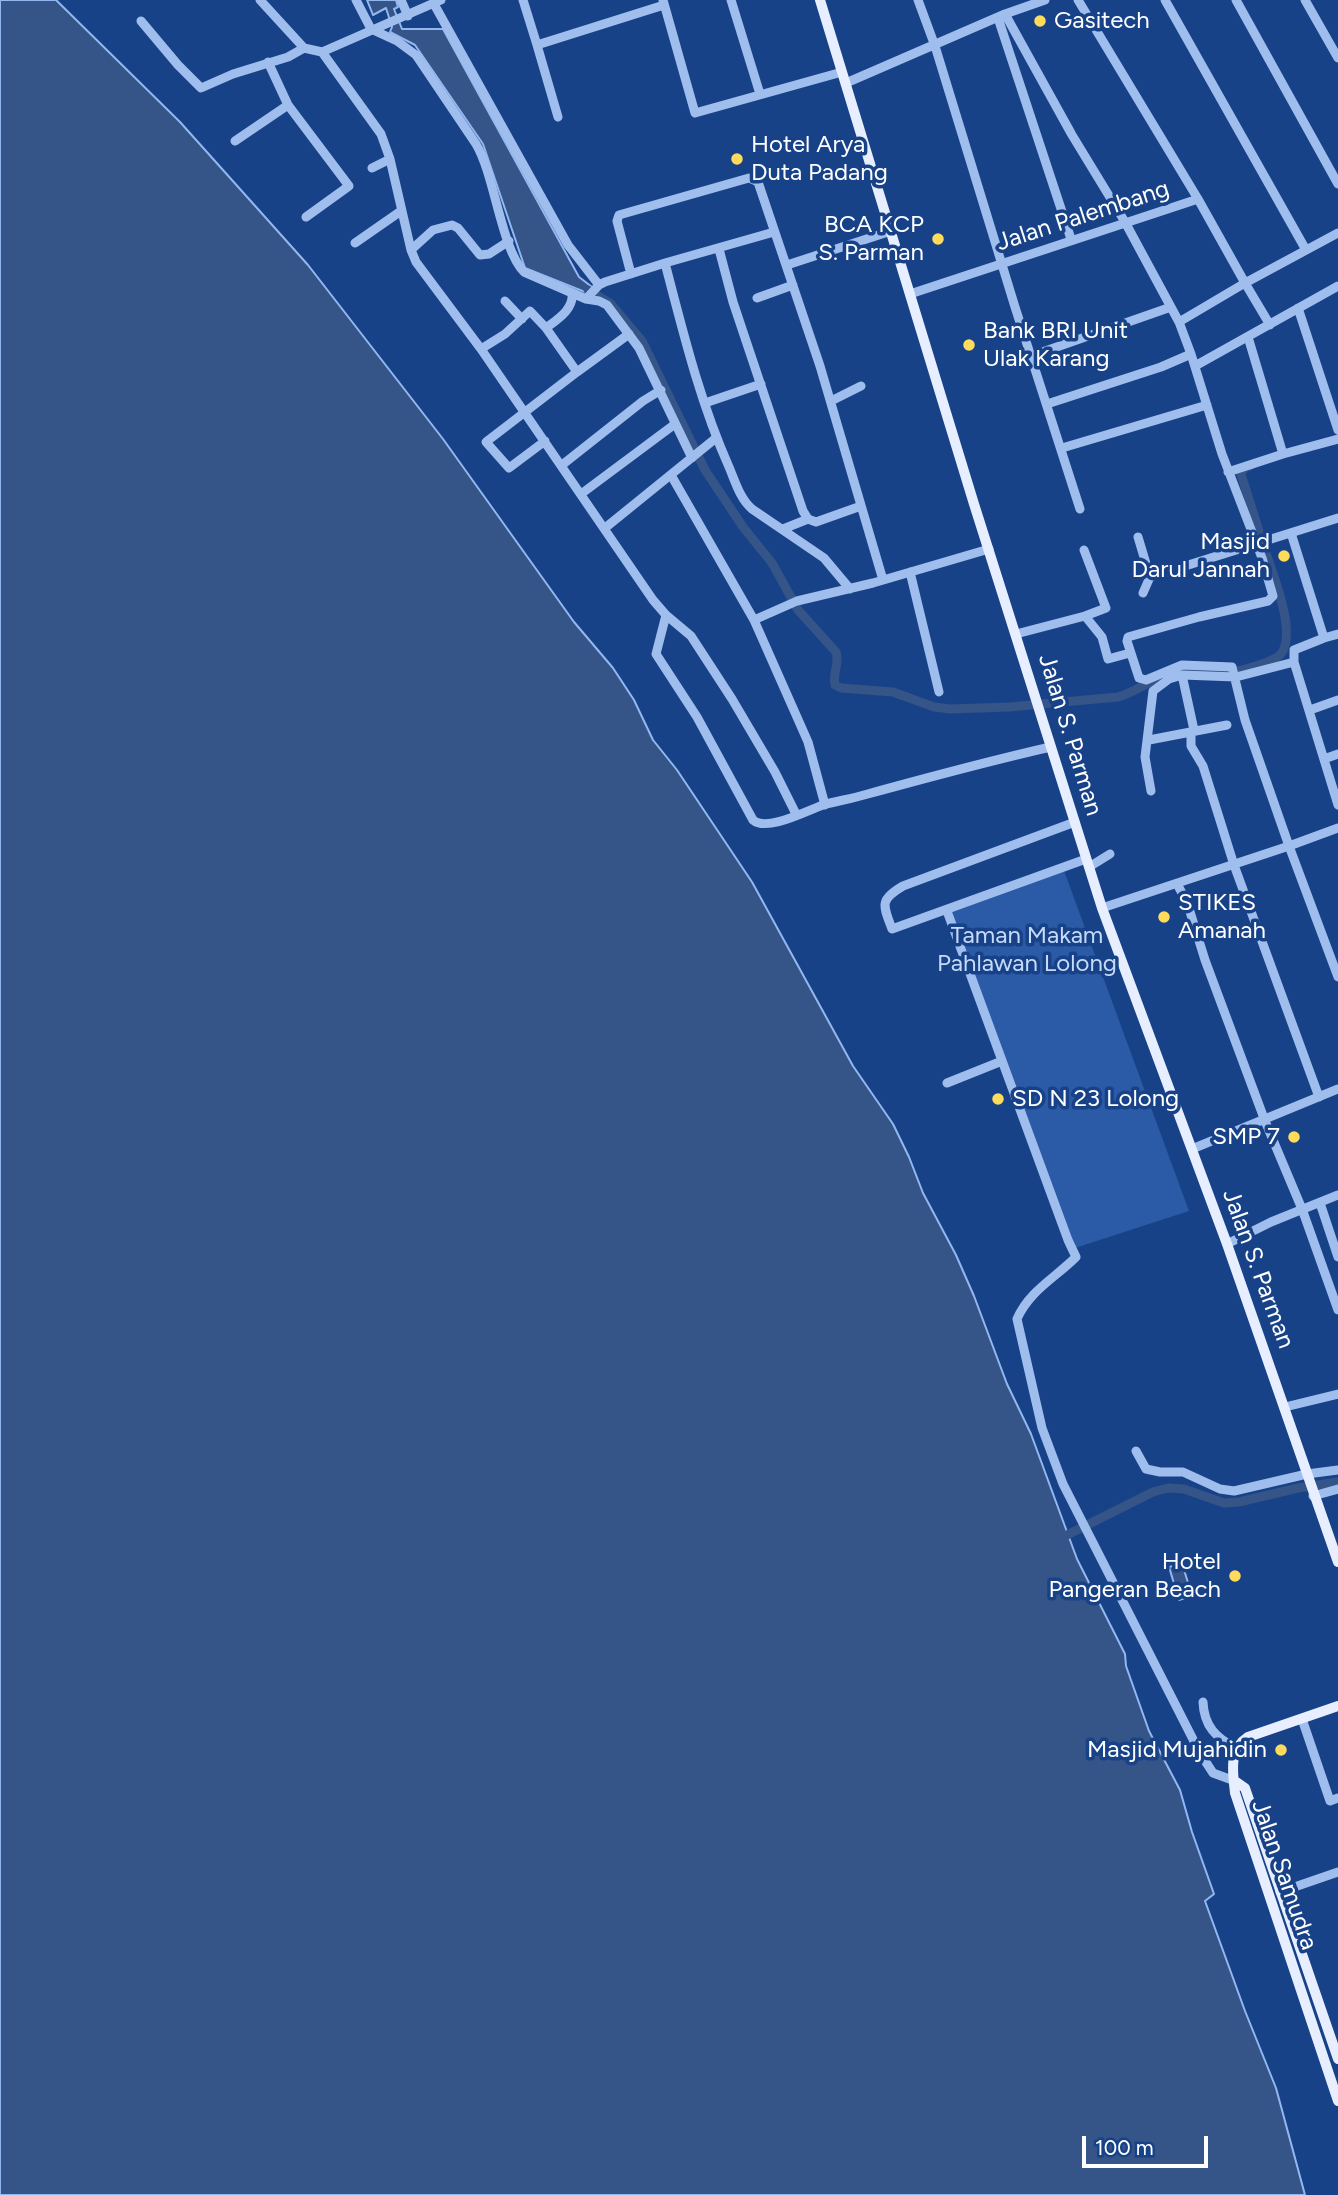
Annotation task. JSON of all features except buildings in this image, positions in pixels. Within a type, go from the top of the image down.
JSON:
[{"type":"main road","name":"Jalan S. Parman","points":[[820,0],[909,294],[1102,908],[1227,1244],[1285,1407],[1312,1493],[1337,1558]]},
{"type":"main road","points":[[1236,1748],[1248,1737],[1338,1706]]},
{"type":"main road","name":"Jalan Samudra","points":[[1236,1748],[1233,1759],[1235,1793],[1338,2101]]},
{"type":"main road","name":"Jalan Samudra","points":[[1235,1781],[1245,1788],[1338,2059]]},
{"type":"street","points":[[260,0],[304,48],[322,52],[438,2],[568,245],[598,288]]},
{"type":"street","points":[[356,0],[371,29],[412,51],[477,144],[509,242],[524,272],[607,305],[629,334],[661,390],[675,424],[694,457]]},
{"type":"street","points":[[401,0],[405,17]]},
{"type":"street","points":[[523,0],[558,117]]},
{"type":"street","points":[[731,0],[760,94]]},
{"type":"street","points":[[918,0],[935,46],[1080,509]]},
{"type":"street","points":[[537,45],[663,2],[695,113],[760,94],[844,78],[935,46],[1045,0]]},
{"type":"street","points":[[1078,0],[1198,199]]},
{"type":"street","points":[[1164,0],[1306,250]]},
{"type":"street","points":[[1236,0],[1338,184]]},
{"type":"street","points":[[1305,0],[1338,58]]},
{"type":"street","points":[[1002,16],[1125,222],[1179,322],[1228,472],[1257,544],[1273,596],[1271,600],[1128,637],[1130,653],[1142,680],[1182,665],[1230,666],[1235,674],[1245,720],[1338,977]]},
{"type":"street","points":[[1002,16],[1071,239]]},
{"type":"street","points":[[141,20],[183,71],[201,88],[233,74],[288,57],[304,48]]},
{"type":"street","points":[[322,52],[381,134],[416,262],[481,349],[653,600],[691,636],[775,772],[796,814]]},
{"type":"street","points":[[268,62],[288,105],[349,186],[306,218]]},
{"type":"street","points":[[235,141],[288,105]]},
{"type":"street","points":[[372,168],[390,159]]},
{"type":"street","points":[[631,274],[617,220],[620,214],[752,178],[760,185],[831,401],[883,580]]},
{"type":"street","name":"Jalan Palembang","points":[[909,294],[1198,199],[1270,324]]},
{"type":"street","points":[[355,243],[401,211]]},
{"type":"street","points":[[411,250],[433,230],[452,225],[458,228],[480,255],[489,254],[509,242]]},
{"type":"street","points":[[787,265],[891,231]]},
{"type":"street","points":[[587,299],[598,288],[631,274],[774,232]]},
{"type":"street","points":[[1179,322],[1338,233]]},
{"type":"street","points":[[719,249],[733,302],[803,511],[808,519],[816,522],[861,506]]},
{"type":"street","points":[[665,262],[716,439],[748,506],[824,558],[850,589]]},
{"type":"street","points":[[757,298],[793,285]]},
{"type":"street","points":[[1195,366],[1338,286]]},
{"type":"street","points":[[546,328],[570,306],[572,293]]},
{"type":"street","points":[[505,301],[522,319]]},
{"type":"street","points":[[1031,356],[1171,307]]},
{"type":"street","points":[[1298,309],[1338,430]]},
{"type":"street","points":[[481,349],[505,334],[530,311],[546,328],[577,372]]},
{"type":"street","points":[[545,441],[509,468],[486,442],[629,334]]},
{"type":"street","points":[[1248,337],[1283,454]]},
{"type":"street","points":[[1047,404],[1161,367],[1191,354]]},
{"type":"street","points":[[705,403],[761,384]]},
{"type":"street","points":[[831,401],[861,386]]},
{"type":"street","points":[[562,465],[643,401],[661,390]]},
{"type":"street","points":[[1062,448],[1206,405]]},
{"type":"street","points":[[581,494],[675,424]]},
{"type":"street","points":[[605,528],[716,439]]},
{"type":"street","points":[[1228,472],[1338,439]]},
{"type":"street","points":[[671,475],[754,620],[808,742],[825,804]]},
{"type":"street","points":[[1150,577],[1338,518]]},
{"type":"street","points":[[783,529],[808,519]]},
{"type":"street","points":[[1291,533],[1324,638]]},
{"type":"street","points":[[1138,537],[1150,577],[1143,593]]},
{"type":"street","points":[[754,620],[797,601],[850,589],[989,549]]},
{"type":"street","points":[[1016,634],[1106,608],[1084,550]]},
{"type":"street","points":[[909,572],[939,692]]},
{"type":"street","points":[[666,615],[656,653],[697,717],[753,820],[763,825],[825,804],[1051,747]]},
{"type":"street","points":[[1085,616],[1102,637],[1108,659],[1130,653]]},
{"type":"street","points":[[1338,634],[1294,650],[1294,662],[1338,805]]},
{"type":"street","points":[[1151,792],[1146,757],[1153,691],[1169,679],[1182,675],[1235,674],[1294,662]]},
{"type":"street","points":[[1182,675],[1194,730],[1190,739],[1191,746],[1203,766],[1234,864],[1319,1097]]},
{"type":"street","points":[[1310,710],[1338,700]]},
{"type":"street","points":[[1149,740],[1227,725]]},
{"type":"street","points":[[1324,759],[1338,754]]},
{"type":"street","points":[[1075,822],[903,886],[888,895],[885,903],[892,929],[1110,854]]},
{"type":"street","points":[[1102,908],[1338,828]]},
{"type":"street","points":[[1177,884],[1187,902],[1205,960],[1265,1121],[1302,1209],[1338,1311]]},
{"type":"street","points":[[947,911],[1076,1257],[1028,1299],[1021,1310],[1018,1325],[1042,1428],[1063,1484],[1199,1753],[1213,1773],[1235,1781]]},
{"type":"street","points":[[947,1083],[1002,1061]]},
{"type":"street","points":[[1192,1149],[1338,1089]]},
{"type":"street","points":[[1227,1244],[1271,1222],[1338,1195]]},
{"type":"street","points":[[1320,1203],[1338,1257]]},
{"type":"street","points":[[1285,1407],[1338,1394]]},
{"type":"street","points":[[1136,1451],[1146,1469],[1183,1472],[1227,1491],[1338,1470]]},
{"type":"street","points":[[1312,1493],[1338,1489]]},
{"type":"street","points":[[1203,1702],[1203,1712],[1211,1730],[1224,1742],[1236,1748]]},
{"type":"street","points":[[1302,1719],[1330,1801],[1338,1798]]},
{"type":"street","points":[[1280,1892],[1338,1872]]},
{"type":"green space","name":"Taman Makam Pahlawan Lolong","points":[[1063,868],[1189,1211],[1072,1249],[946,912]]},
{"type":"shaded area","points":[[0,0],[56,0],[180,122],[308,265],[443,439],[574,622],[613,668],[634,700],[653,740],[677,770],[752,882],[853,1066],[893,1124],[909,1157],[923,1193],[974,1296],[1007,1384],[1031,1434],[1077,1559],[1125,1654],[1126,1666],[1149,1731],[1180,1790],[1214,1894],[1205,1901],[1276,2088],[1305,2195],[0,2195]]},
{"type":"shaded area","points":[[367,0],[396,0],[398,7],[394,9],[402,29],[443,29],[579,277],[592,287],[585,292],[525,268],[483,144],[415,45],[390,32],[392,27],[386,8],[373,15]]},
{"type":"shaded area","points":[[1182,1563],[1192,1596],[1179,1600],[1169,1567]]},
{"type":"waterway","points":[[588,290],[610,303],[642,341],[705,470],[743,527],[772,563],[798,610],[836,652],[834,681],[835,685],[841,688],[893,692],[934,707],[950,709],[1009,707],[1118,697],[1174,671],[1230,672],[1257,666],[1280,655],[1285,646],[1286,633],[1282,602],[1264,547]]},
{"type":"waterway","points":[[1250,466],[1244,468],[1241,474],[1259,531]]},
{"type":"waterway","points":[[1067,1535],[1153,1492],[1168,1488],[1184,1489],[1224,1503],[1338,1482]]},
{"type":"place","name":"Gasitech","points":[[1040,21]]},
{"type":"place","name":"Hotel Arya Duta Padang","points":[[737,159]]},
{"type":"place","name":"BCA KCP S. Parman","points":[[938,239]]},
{"type":"place","name":"Bank BRI Unit Ulak Karang","points":[[969,345]]},
{"type":"place","name":"Masjid Darul Jannah","points":[[1284,556]]},
{"type":"place","name":"STIKES Amanah","points":[[1164,917]]},
{"type":"place","name":"SD N 23 Lolong","points":[[998,1099]]},
{"type":"place","name":"SMP 7","points":[[1294,1137]]},
{"type":"place","name":"Hotel Pangeran Beach","points":[[1235,1576]]},
{"type":"place","name":"Masjid Mujahidin","points":[[1281,1750]]}]
